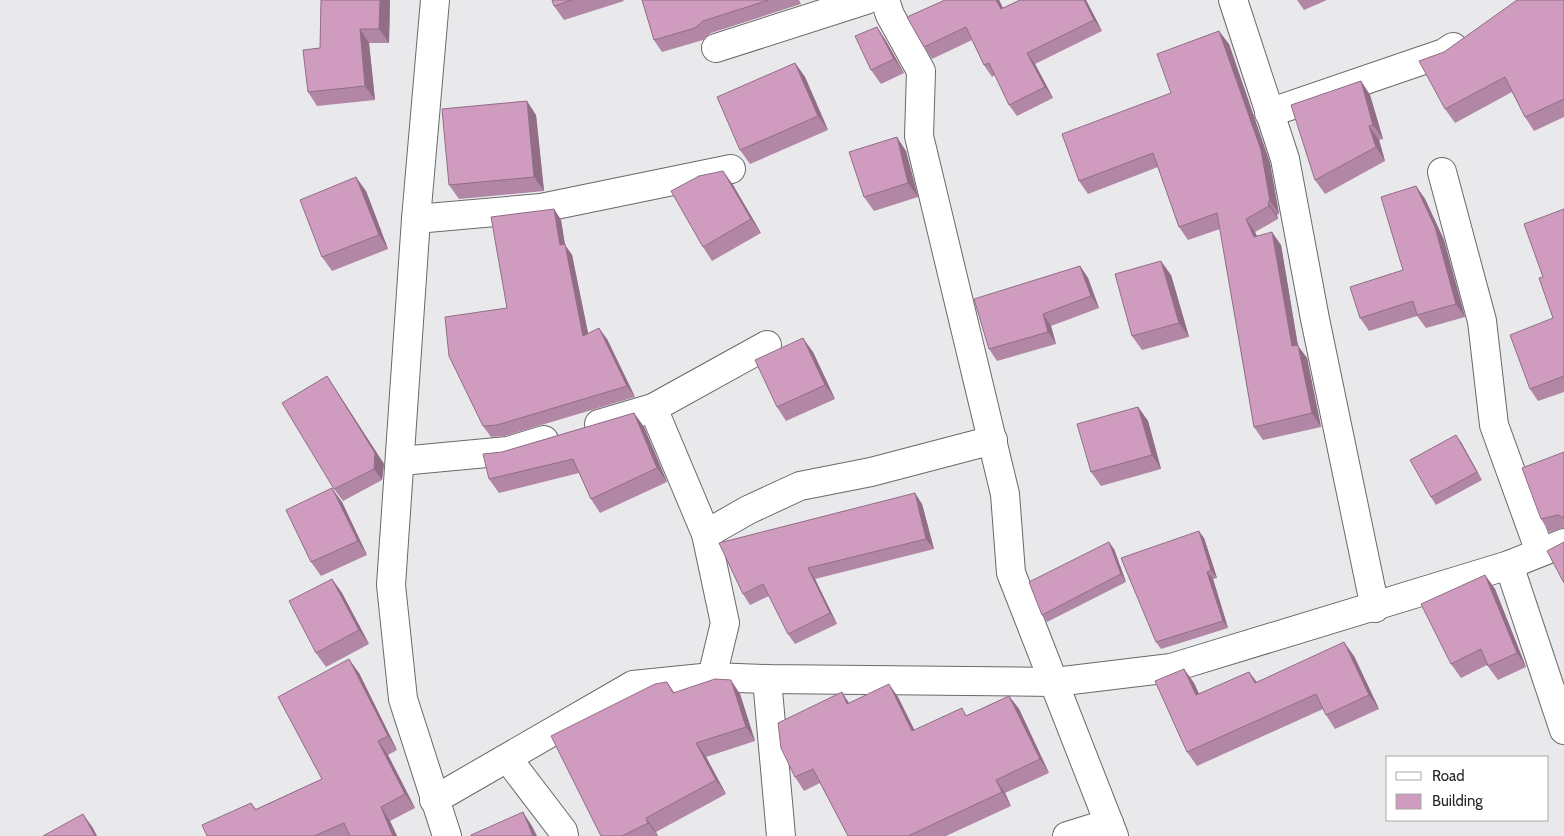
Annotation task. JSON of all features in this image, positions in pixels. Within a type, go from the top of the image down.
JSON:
[{"type":"street","points":[[435,0],[416,219],[392,594],[403,699],[447,836]]},
{"type":"street","points":[[716,48],[866,0]]},
{"type":"street","points":[[885,0],[890,15],[922,72],[919,136],[1005,494],[1010,573],[1055,682],[1111,829],[1067,836]]},
{"type":"street","points":[[1233,0],[1285,159],[1315,319],[1375,608]]},
{"type":"street","points":[[1269,113],[1444,53],[1474,32]]},
{"type":"street","points":[[416,219],[542,208],[731,169]]},
{"type":"street","points":[[434,800],[508,759],[633,685],[712,677],[1055,682],[1171,668],[1375,608],[1509,565],[1552,548],[1494,425],[1482,321],[1442,172]]},
{"type":"street","points":[[401,461],[508,451],[653,408],[767,345]]},
{"type":"street","points":[[653,408],[706,534],[725,623],[712,677]]},
{"type":"street","points":[[706,534],[748,510],[800,486],[871,472],[993,440]]},
{"type":"street","points":[[1509,565],[1564,730]]},
{"type":"street","points":[[767,679],[781,836]]},
{"type":"street","points":[[508,759],[564,836]]},
{"type":"building","points":[[321,0],[380,0],[379,29],[360,29],[365,86],[308,92],[303,50],[320,48]]},
{"type":"building","points":[[552,0],[572,0],[554,6]]},
{"type":"building","points":[[642,0],[769,0],[703,21],[695,28],[654,40]]},
{"type":"building","points":[[945,0],[996,0],[1001,9],[1020,0],[1084,0],[1094,20],[1027,53],[1045,87],[1009,105],[989,63],[984,65],[966,27],[924,47],[907,17]]},
{"type":"building","points":[[1517,0],[1564,0],[1564,99],[1525,117],[1505,77],[1445,109],[1419,61],[1444,52]]},
{"type":"building","points":[[877,27],[894,59],[871,70],[855,36]]},
{"type":"building","points":[[1219,31],[1261,150],[1270,201],[1268,202],[1269,206],[1246,219],[1254,237],[1272,232],[1292,346],[1298,345],[1312,413],[1254,427],[1217,213],[1179,227],[1153,153],[1079,181],[1062,134],[1171,93],[1157,54]]},
{"type":"building","points":[[795,63],[818,116],[740,150],[717,97]]},
{"type":"building","points":[[1361,81],[1373,125],[1369,126],[1376,147],[1315,180],[1291,105]]},
{"type":"building","points":[[527,101],[534,177],[449,185],[442,109]]},
{"type":"building","points":[[897,137],[908,183],[864,197],[849,152]]},
{"type":"building","points":[[723,171],[751,219],[703,247],[671,191],[699,176]]},
{"type":"building","points":[[356,177],[379,235],[322,257],[300,200]]},
{"type":"building","points":[[1416,186],[1435,227],[1456,304],[1417,315],[1413,301],[1360,318],[1350,287],[1403,270],[1381,197]]},
{"type":"building","points":[[554,209],[560,245],[565,244],[583,336],[599,328],[627,386],[497,425],[483,426],[449,356],[445,317],[507,308],[491,217]]},
{"type":"building","points":[[1564,209],[1564,376],[1530,389],[1510,335],[1553,318],[1539,278],[1543,277],[1524,224]]},
{"type":"building","points":[[1161,261],[1179,323],[1132,336],[1115,274]]},
{"type":"building","points":[[1080,266],[1091,296],[1043,314],[1048,332],[989,349],[974,299]]},
{"type":"building","points":[[803,338],[825,385],[777,407],[755,360]]},
{"type":"building","points":[[327,376],[375,453],[374,469],[334,489],[282,403]]},
{"type":"building","points":[[1138,407],[1152,455],[1091,472],[1077,424]]},
{"type":"building","points":[[634,413],[657,468],[591,499],[573,459],[489,479],[483,454],[502,452]]},
{"type":"building","points":[[1456,435],[1477,472],[1431,497],[1410,460]]},
{"type":"building","points":[[1564,452],[1564,518],[1558,515],[1541,519],[1522,468]]},
{"type":"building","points":[[332,488],[358,541],[311,562],[286,510]]},
{"type":"building","points":[[915,493],[926,539],[808,568],[830,613],[788,634],[763,584],[743,594],[719,543]]},
{"type":"building","points":[[1199,531],[1211,570],[1207,572],[1223,621],[1156,642],[1121,558]]},
{"type":"building","points":[[1109,542],[1121,574],[1042,615],[1029,582]]},
{"type":"building","points":[[1564,542],[1564,583],[1547,551]]},
{"type":"building","points":[[1485,575],[1517,653],[1488,666],[1481,649],[1451,664],[1421,604]]},
{"type":"building","points":[[332,579],[359,630],[316,653],[289,601]]},
{"type":"building","points":[[1344,642],[1369,695],[1326,715],[1316,694],[1187,752],[1155,681],[1184,669],[1196,695],[1249,672],[1255,683]]},
{"type":"building","points":[[349,659],[388,736],[378,741],[405,794],[381,807],[393,836],[350,836],[344,823],[314,836],[207,836],[202,825],[251,803],[255,810],[322,779],[278,697]]},
{"type":"building","points":[[715,679],[731,680],[746,727],[696,743],[716,780],[646,818],[648,823],[622,836],[601,836],[551,736],[655,684],[667,682],[673,693]]},
{"type":"building","points":[[889,684],[912,731],[962,708],[966,716],[1009,696],[1040,759],[996,780],[1002,792],[908,836],[848,836],[813,769],[795,777],[781,748],[778,723],[842,692],[847,704]]},
{"type":"building","points":[[523,812],[533,836],[471,836],[471,835]]},
{"type":"building","points":[[83,814],[95,836],[43,836]]}]
